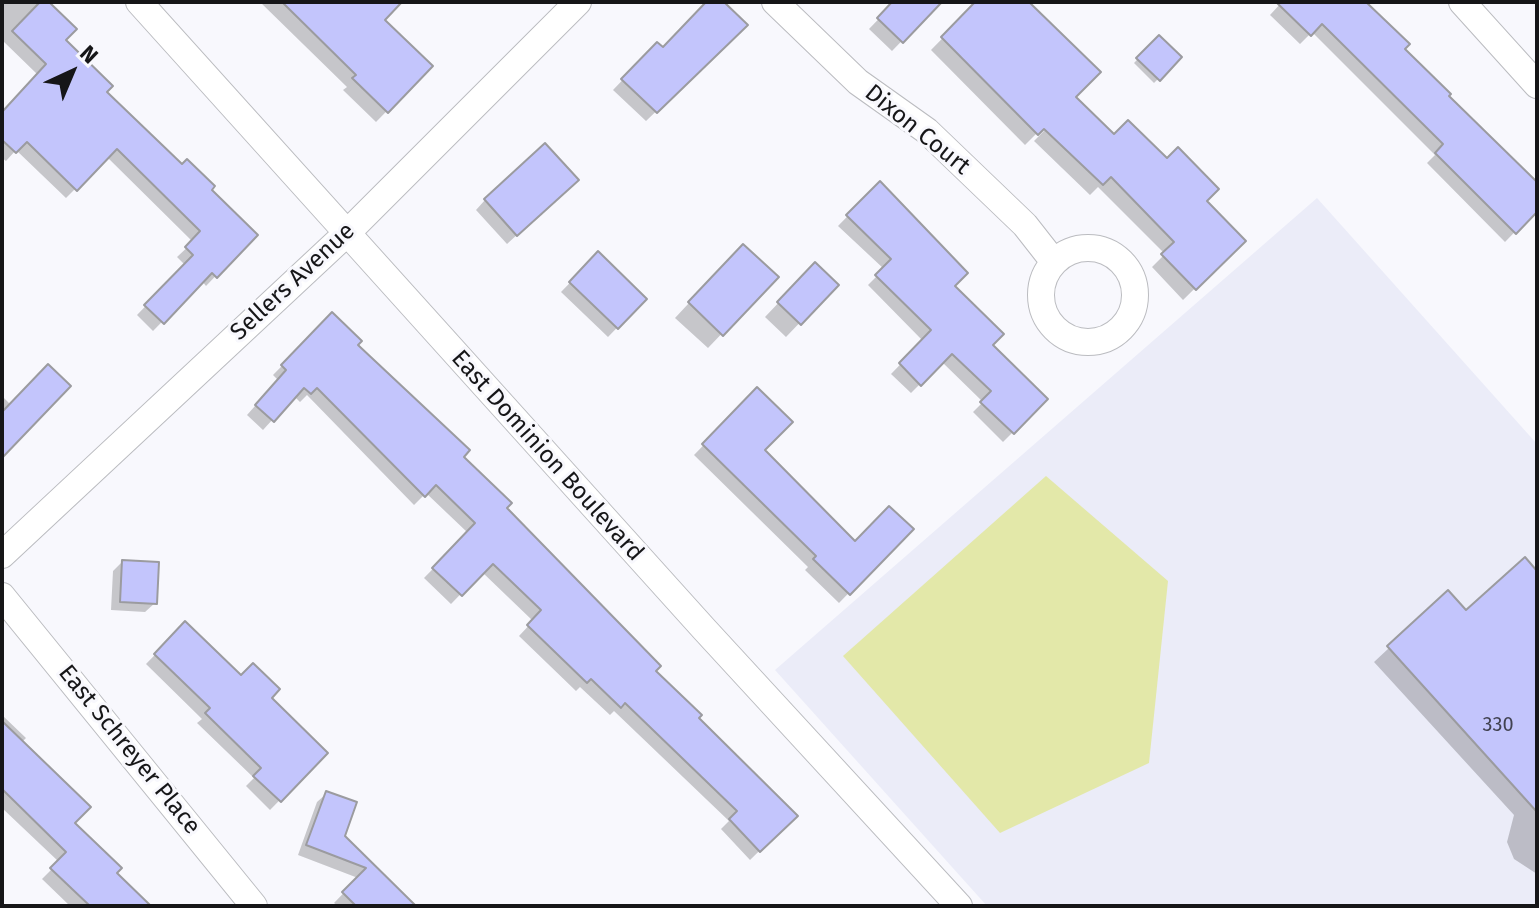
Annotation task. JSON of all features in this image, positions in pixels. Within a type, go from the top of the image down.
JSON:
[{"type":"street","name":"East Dominion Boulevard","points":[[139,2],[705,630],[959,906]]},
{"type":"street","name":"Sellers Avenue","points":[[2,555],[347,233],[578,2]]},
{"type":"street","name":"Dixon Court","points":[[775,2],[858,82],[927,131],[1025,225],[1054,262]]},
{"type":"street","points":[[1462,2],[1537,85]]},
{"type":"street","name":"East Schreyer Place","points":[[2,596],[254,906]]},
{"type":"shaded area","points":[[1317,198],[1537,444],[1537,906],[987,906],[775,670]]},
{"type":"green space","points":[[1046,476],[1168,581],[1149,763],[1000,833],[843,656]]},
{"type":"building","points":[[40,2],[49,2],[77,29],[66,40],[113,86],[107,92],[182,164],[187,159],[215,186],[212,190],[258,235],[217,278],[212,273],[164,324],[144,305],[193,255],[185,247],[200,231],[117,149],[77,191],[27,142],[16,153],[2,140],[2,112],[46,64],[12,31]]},
{"type":"building","points":[[282,2],[402,2],[385,20],[433,66],[388,113],[352,78],[356,75]]},
{"type":"building","points":[[706,2],[724,2],[748,25],[657,113],[621,79],[657,42],[663,47]]},
{"type":"building","points":[[892,2],[942,2],[903,43],[877,18]]},
{"type":"building","points":[[975,2],[1029,2],[1101,72],[1076,97],[1114,134],[1128,120],[1167,158],[1178,147],[1219,189],[1207,201],[1246,241],[1196,290],[1161,254],[1174,242],[1111,177],[1103,185],[1044,129],[1038,135],[941,37]]},
{"type":"building","points":[[1276,2],[1366,2],[1410,44],[1405,49],[1451,94],[1449,96],[1537,182],[1537,212],[1516,234],[1435,153],[1443,144],[1322,24],[1311,36]]},
{"type":"building","points":[[1159,35],[1182,57],[1160,81],[1136,58]]},
{"type":"building","points":[[545,143],[579,180],[517,236],[484,199]]},
{"type":"building","points":[[880,181],[968,273],[955,286],[1004,334],[993,345],[1048,399],[1014,434],[980,402],[991,391],[952,354],[921,386],[899,363],[931,330],[875,275],[891,259],[846,215]]},
{"type":"building","points":[[743,244],[779,277],[723,336],[688,302]]},
{"type":"building","points":[[598,251],[647,299],[618,329],[569,282]]},
{"type":"building","points":[[815,262],[839,285],[801,325],[777,302]]},
{"type":"building","points":[[332,312],[362,341],[358,345],[470,450],[464,457],[512,503],[507,508],[661,666],[656,671],[702,715],[699,718],[798,816],[760,852],[729,819],[737,811],[625,703],[621,708],[591,679],[587,683],[527,625],[541,610],[493,564],[462,596],[432,568],[475,523],[436,485],[425,497],[317,388],[311,394],[304,388],[274,422],[255,405],[286,370],[281,365]]},
{"type":"building","points":[[48,364],[71,386],[2,458],[2,412]]},
{"type":"building","points":[[757,387],[793,422],[765,450],[855,541],[889,506],[914,529],[850,595],[813,559],[816,556],[702,444]]},
{"type":"building","points":[[1525,557],[1537,571],[1537,812],[1387,646],[1448,590],[1466,610]]},
{"type":"building","points":[[122,560],[159,562],[157,604],[120,602]]},
{"type":"building","points":[[185,621],[241,675],[253,663],[280,689],[272,698],[328,753],[281,802],[253,776],[261,768],[205,713],[210,708],[154,654]]},
{"type":"building","points":[[2,721],[91,807],[75,823],[122,868],[117,873],[151,906],[90,906],[50,868],[66,852],[2,789]]},
{"type":"building","points":[[326,791],[357,802],[345,836],[416,906],[356,906],[342,892],[366,868],[306,845]]}]
